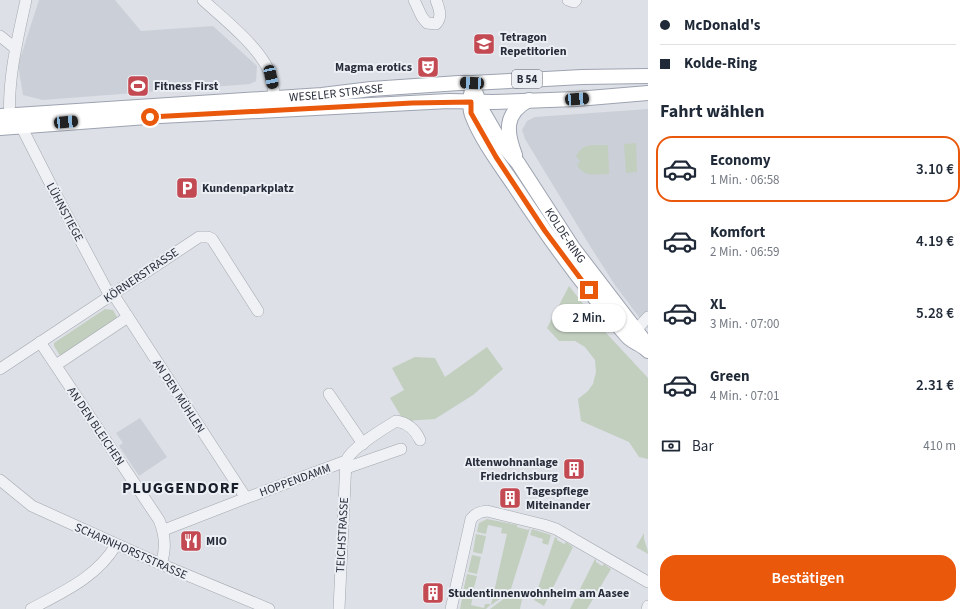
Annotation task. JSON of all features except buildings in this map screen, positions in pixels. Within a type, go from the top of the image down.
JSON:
[{"type":"main road","name":"WESELER STRASSE","points":[[8,123],[322,95],[371,89],[454,83],[582,77],[648,76]]},
{"type":"main road","name":"KOLDE-RING","points":[[472,83],[475,102],[471,113],[478,128],[509,179],[545,231],[594,296],[628,337],[635,343],[645,348]]},
{"type":"main road","name":"WESELER STRASSE","points":[[8,123],[412,103],[577,99],[648,93]]},
{"type":"main road","name":"KOLDE-RING","points":[[518,163],[509,139],[509,124],[514,112],[529,100]]},
{"type":"main road","name":"KOLDE-RING","points":[[475,102],[483,112],[501,143],[518,163],[573,248],[642,338],[645,348]]},
{"type":"street","points":[[8,123],[10,84],[15,48],[26,0]]},
{"type":"street","points":[[414,0],[422,17],[427,23],[436,24],[439,20],[440,10],[436,0]]},
{"type":"street","points":[[210,2],[259,54],[268,70],[275,98]]},
{"type":"street","points":[[0,36],[15,48]]},
{"type":"street","name":"LÜHNSTIEGE","points":[[8,123],[54,191],[112,295]]},
{"type":"street","name":"KÖRNERSTRASSE","points":[[0,369],[199,237],[204,236],[212,240],[258,311]]},
{"type":"street","name":"AN DEN MÜHLEN","points":[[112,295],[128,317],[246,498]]},
{"type":"street","points":[[56,365],[128,317]]},
{"type":"street","points":[[636,330],[648,317]]},
{"type":"street","name":"AN DEN BLEICHEN","points":[[40,342],[159,520],[164,530]]},
{"type":"street","points":[[329,394],[363,444]]},
{"type":"street","name":"HOPPENDAMM","points":[[346,465],[348,456],[396,421],[408,424],[420,440]]},
{"type":"street","name":"HOPPENDAMM","points":[[164,530],[246,498],[346,465],[401,449]]},
{"type":"street","name":"TEICHSTRASSE","points":[[339,609],[346,465]]},
{"type":"street","name":"SCHARNHORSTSTRASSE","points":[[0,480],[32,506],[116,545],[269,609]]},
{"type":"street","points":[[451,609],[471,519],[477,513],[487,511],[556,529],[648,582]]},
{"type":"street","points":[[161,564],[164,556],[164,530]]},
{"type":"street","points":[[31,609],[85,578],[98,566],[116,545]]},
{"type":"shaded area","points":[[39,0],[115,0],[141,31],[213,26],[257,66],[256,81],[250,84],[43,100],[23,95],[18,65]]},
{"type":"shaded area","points":[[648,109],[648,329],[615,285],[590,246],[525,139],[522,130],[527,121],[535,117]]},
{"type":"shaded area","points":[[140,418],[167,457],[139,476],[119,446],[123,443],[116,433]]},
{"type":"green space","points":[[636,143],[637,172],[626,173],[624,144]]},
{"type":"green space","points":[[592,145],[608,145],[609,174],[587,174],[577,165],[580,161],[576,156],[579,151],[584,147]]},
{"type":"green space","points":[[569,286],[608,335],[648,378],[648,459],[639,457],[629,442],[581,421],[578,399],[588,391],[593,384],[596,372],[595,360],[585,347],[575,341],[559,341],[547,328]]},
{"type":"green space","points":[[105,309],[113,310],[118,319],[61,357],[54,346],[54,343]]},
{"type":"green space","points":[[487,347],[503,369],[473,395],[435,419],[404,421],[390,398],[404,390],[392,368],[415,357],[435,358],[445,377]]},
{"type":"green space","points":[[487,519],[517,525],[517,527],[528,530],[530,528],[510,592],[491,605],[507,534],[501,533],[502,528],[488,525],[486,534],[477,532],[479,523]]},
{"type":"green space","points":[[532,529],[551,535],[548,545],[542,543],[543,539],[530,535]]},
{"type":"green space","points":[[644,533],[644,539],[648,554],[636,547]]},
{"type":"green space","points":[[476,534],[486,536],[482,554],[473,552]]},
{"type":"green space","points":[[555,537],[564,544],[566,542],[573,547],[544,606],[534,600]]},
{"type":"green space","points":[[472,555],[481,557],[477,574],[468,572]]},
{"type":"green space","points":[[595,559],[596,562],[602,566],[604,564],[611,569],[587,609],[570,609]]},
{"type":"green space","points":[[467,574],[477,576],[472,595],[463,592]]},
{"type":"green space","points":[[463,594],[473,596],[471,605],[484,608],[485,604],[491,604],[486,609],[460,609]]},
{"type":"green space","points":[[510,595],[522,599],[520,609],[490,609],[505,598]]},
{"type":"place","name":"Tetragon Repetitorien","points":[[484,44]]},
{"type":"place","name":"Magma erotics","points":[[428,67]]},
{"type":"place","name":"Fitness First","points":[[138,86]]},
{"type":"place","name":"Kundenparkplatz","points":[[187,188]]},
{"type":"place","name":"Altenwohnanlage Friedrichsburg","points":[[574,469]]},
{"type":"place","name":"Tagespflege Miteinander","points":[[510,498]]},
{"type":"place","name":"MIO","points":[[191,541]]},
{"type":"place","name":"Studentinnenwohnheim am Aasee","points":[[433,593]]},
{"type":"district","name":"PLUGGENDORF","points":[[181,487]]},
{"type":"route","points":[[150,117],[283,109],[461,101],[471,102],[471,113],[478,128],[496,157],[545,231],[589,290]]}]
